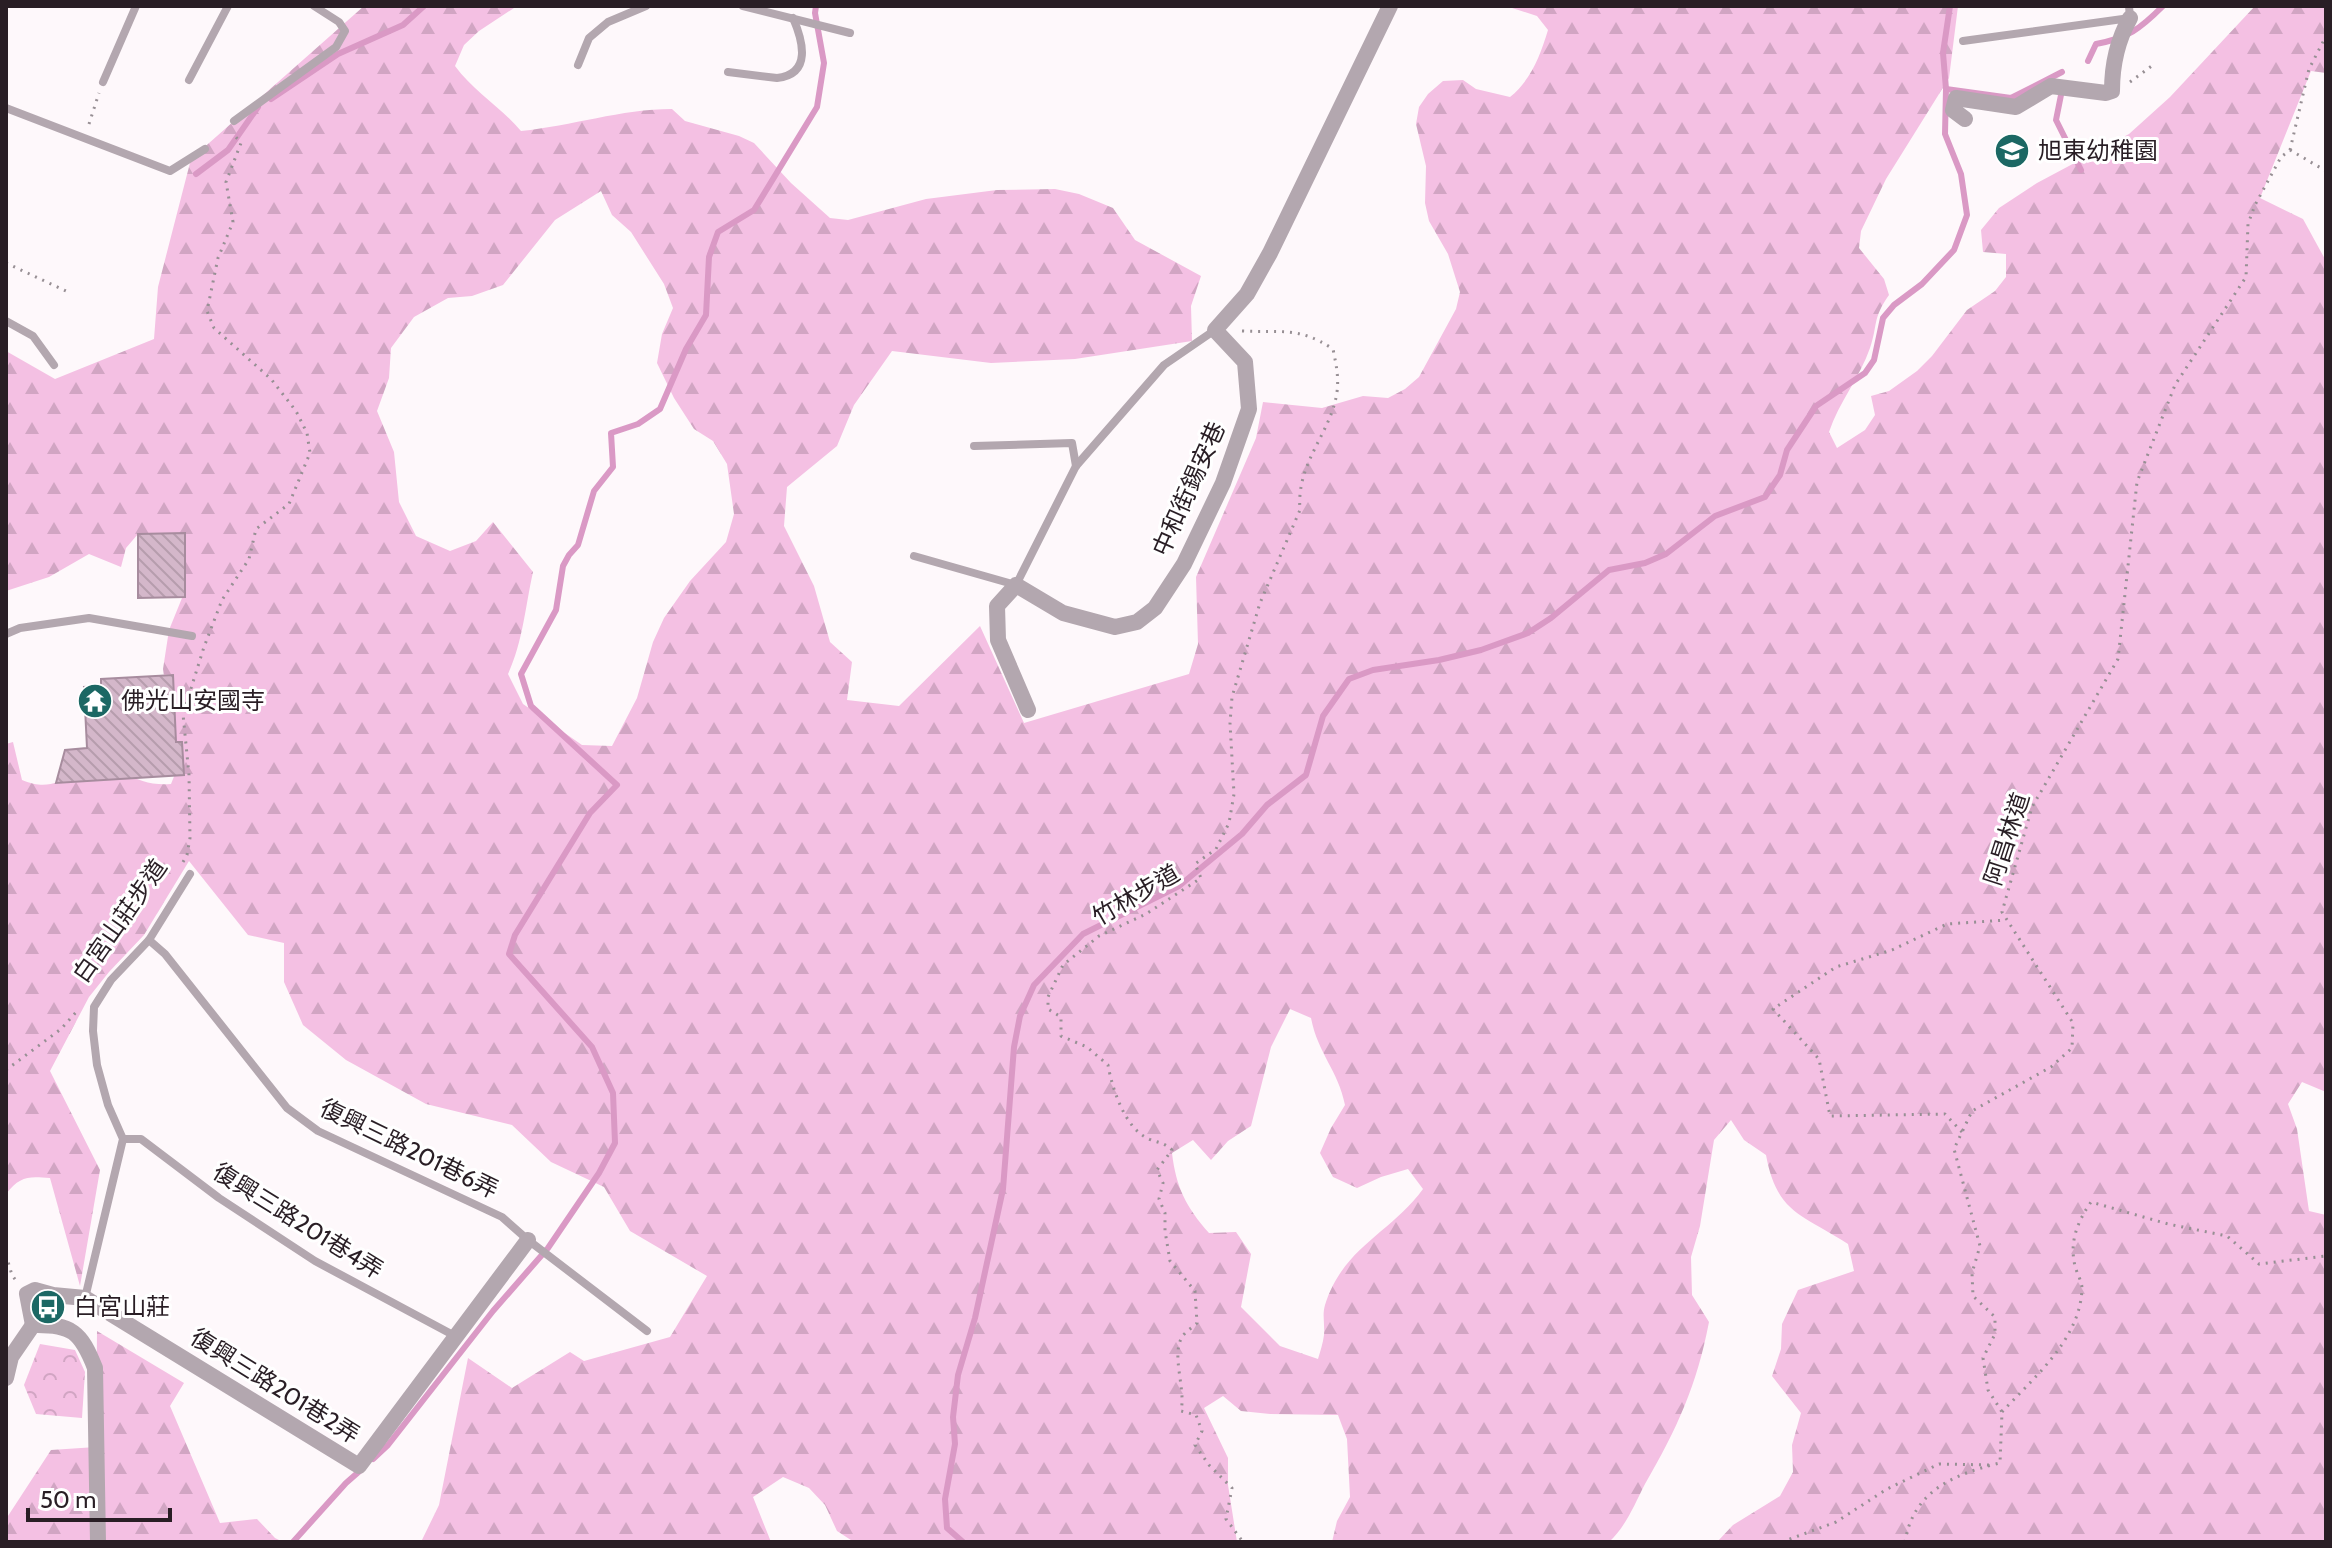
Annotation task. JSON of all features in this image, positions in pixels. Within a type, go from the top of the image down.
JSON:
[{"type":"street","points":[[1215,330],[1247,294],[1270,253],[1390,6]]},
{"type":"street","points":[[1965,119],[1953,110],[1956,98],[2016,107],[2051,86],[2106,93],[2112,91],[2112,70],[2130,12]]},
{"type":"street","name":"中和街錫安巷","points":[[1016,585],[1063,613],[1115,627],[1137,622],[1155,608],[1184,564],[1217,497],[1249,409],[1245,362],[1215,330]]},
{"type":"street","points":[[1016,585],[997,606],[998,640],[1028,710]]},
{"type":"street","name":"復興三路201巷2弄","points":[[27,1294],[35,1290],[85,1298],[359,1466],[528,1240]]},
{"type":"street","points":[[6,1378],[11,1357],[33,1325],[27,1294]]},
{"type":"street","points":[[33,1325],[57,1325],[77,1333],[95,1368],[98,1542]]},
{"type":"lane","points":[[103,82],[136,6]]},
{"type":"lane","points":[[189,80],[228,6]]},
{"type":"lane","points":[[234,121],[336,47],[345,31],[339,22],[314,6]]},
{"type":"lane","points":[[578,65],[589,38],[608,22],[646,6]]},
{"type":"lane","points":[[743,6],[850,33]]},
{"type":"lane","points":[[1963,41],[2130,12]]},
{"type":"lane","points":[[728,72],[777,78],[798,70],[803,57],[801,37],[793,18]]},
{"type":"lane","points":[[6,108],[170,171],[205,149]]},
{"type":"lane","points":[[6,321],[33,336],[54,365]]},
{"type":"lane","points":[[914,556],[1016,585],[1076,466],[1164,365],[1215,330]]},
{"type":"lane","points":[[974,446],[1072,443],[1076,466]]},
{"type":"lane","points":[[6,634],[20,628],[89,618],[192,636]]},
{"type":"lane","points":[[85,1298],[123,1139],[108,1105],[97,1065],[94,1007],[111,980],[149,940],[190,874]]},
{"type":"lane","name":"復興三路201巷6弄","points":[[149,940],[165,954],[287,1108],[318,1131],[502,1217],[647,1331]]},
{"type":"lane","name":"復興三路201巷4弄","points":[[123,1139],[141,1139],[219,1198],[315,1261],[456,1336]]},
{"type":"path","points":[[2326,36],[2309,69],[2290,150],[2326,171]]},
{"type":"path","points":[[2112,91],[2124,87],[2153,65]]},
{"type":"path","points":[[84,137],[103,82]]},
{"type":"path","name":"白宮山莊步道","points":[[179,868],[187,855],[190,838],[189,775],[183,714],[204,647],[222,600],[249,559],[256,529],[289,504],[310,453],[307,433],[296,411],[271,379],[214,328],[207,311],[218,258],[233,222],[226,182],[241,143],[233,134],[234,121]]},
{"type":"path","name":"阿昌林道","points":[[1962,1132],[1972,1111],[2051,1067],[2072,1048],[2073,1023],[2002,912],[2032,807],[2118,659],[2137,482],[2175,385],[2246,277],[2251,214],[2281,157],[2290,150]]},
{"type":"path","points":[[6,263],[66,291]]},
{"type":"path","name":"竹林步道","points":[[1215,330],[1289,330],[1317,339],[1333,349],[1338,374],[1336,396],[1307,461],[1299,498],[1300,510],[1260,603],[1232,697],[1230,723],[1234,794],[1229,823],[1216,849],[1195,864],[1201,878],[1146,914],[1099,936],[1063,965],[1048,997],[1048,1009],[1061,1017],[1061,1036],[1087,1047],[1108,1065],[1112,1087],[1120,1105],[1146,1138],[1166,1144],[1172,1150],[1157,1170],[1163,1183],[1159,1199],[1165,1213],[1170,1261],[1195,1291],[1197,1323],[1181,1338],[1177,1362],[1184,1397],[1181,1411],[1196,1415],[1202,1431],[1195,1445],[1209,1465],[1232,1488],[1226,1519],[1243,1542]]},
{"type":"path","points":[[1905,1542],[1908,1524],[1922,1500],[1964,1472],[2000,1463],[2002,1412],[1988,1390],[1983,1358],[1995,1334],[1995,1317],[1973,1296],[1972,1273],[1980,1246],[1954,1149],[1962,1132],[1945,1114],[1830,1116],[1819,1059],[1773,1009],[1836,967],[1892,950],[1947,924],[2006,920]]},
{"type":"path","name":"白宮山莊步道","points":[[6,1070],[61,1029],[79,1008]]},
{"type":"path","points":[[2002,1412],[2059,1350],[2079,1309],[2082,1286],[2074,1263],[2075,1225],[2091,1202],[2168,1224],[2227,1236],[2259,1264],[2326,1256]]},
{"type":"path","points":[[6,1255],[12,1275],[27,1294]]},
{"type":"path","points":[[1782,1542],[1836,1522],[1887,1489],[1939,1464],[1993,1465]]},
{"type":"green space","points":[[364,6],[517,6],[464,45],[455,66],[521,131],[634,112],[672,109],[685,121],[754,143],[791,183],[830,218],[848,220],[926,199],[997,190],[1055,189],[1079,194],[1113,208],[1135,240],[1201,276],[1191,306],[1192,341],[1075,359],[991,363],[892,351],[854,405],[837,446],[787,487],[784,526],[814,586],[830,642],[852,662],[847,700],[899,706],[980,626],[1024,723],[1189,674],[1198,644],[1196,577],[1256,438],[1263,402],[1322,408],[1363,396],[1388,398],[1419,377],[1456,309],[1460,292],[1448,254],[1429,221],[1425,203],[1426,166],[1416,124],[1419,107],[1443,81],[1463,80],[1476,89],[1510,97],[1524,83],[1538,58],[1548,30],[1537,16],[1506,6],[1958,6],[1949,78],[1886,179],[1861,231],[1859,248],[1884,279],[1889,295],[1878,316],[1866,359],[1829,432],[1837,448],[1865,430],[1875,415],[1871,396],[1889,391],[1917,371],[1967,310],[1995,291],[2006,277],[2006,254],[1983,252],[1981,230],[1999,208],[2037,183],[2129,134],[2170,97],[2255,6],[2326,6],[2326,73],[2311,71],[2260,198],[2303,219],[2326,261],[2326,1092],[2302,1082],[2288,1104],[2297,1129],[2309,1211],[2326,1215],[2326,1542],[1717,1542],[1733,1525],[1780,1496],[1793,1472],[1792,1445],[1801,1413],[1772,1376],[1781,1349],[1782,1324],[1798,1290],[1854,1271],[1848,1244],[1805,1218],[1785,1201],[1777,1190],[1766,1155],[1744,1140],[1731,1120],[1714,1140],[1700,1226],[1691,1257],[1692,1295],[1709,1322],[1698,1366],[1667,1444],[1625,1522],[1609,1542],[1332,1542],[1337,1521],[1350,1497],[1347,1439],[1338,1415],[1241,1411],[1223,1396],[1204,1408],[1228,1458],[1228,1485],[1237,1542],[854,1542],[837,1531],[825,1505],[809,1488],[783,1477],[753,1497],[771,1542],[421,1542],[439,1505],[468,1358],[512,1388],[570,1352],[584,1361],[670,1337],[707,1276],[630,1231],[604,1187],[551,1162],[512,1125],[426,1104],[346,1060],[303,1025],[284,982],[284,943],[248,935],[189,861],[144,935],[89,997],[50,1071],[100,1170],[80,1286],[50,1178],[25,1178],[6,1194],[6,744],[13,742],[22,780],[31,783],[50,784],[78,776],[122,770],[145,782],[171,784],[177,769],[163,669],[169,630],[182,598],[185,579],[183,562],[158,535],[138,534],[126,548],[121,567],[89,554],[49,577],[6,591],[6,351],[55,379],[154,339],[158,287],[191,159]],"holes":[[[601,191],[612,215],[631,232],[664,284],[673,308],[662,334],[657,363],[694,429],[713,441],[727,464],[734,514],[726,542],[690,581],[664,618],[653,642],[637,698],[612,746],[582,745],[523,704],[508,674],[520,637],[533,572],[493,522],[476,541],[450,551],[416,536],[399,502],[394,452],[377,411],[389,378],[391,348],[414,317],[448,298],[472,296],[503,285],[555,220]],[[1290,1009],[1311,1018],[1318,1042],[1342,1093],[1345,1105],[1320,1153],[1333,1177],[1357,1188],[1408,1169],[1423,1189],[1397,1218],[1355,1254],[1333,1285],[1324,1309],[1324,1335],[1318,1359],[1280,1346],[1241,1307],[1251,1254],[1236,1232],[1209,1233],[1201,1223],[1179,1186],[1172,1153],[1193,1140],[1211,1160],[1228,1141],[1251,1126],[1271,1047]]]},
{"type":"green space","points":[[97,1331],[184,1383],[170,1406],[220,1523],[257,1519],[283,1542],[6,1542],[6,1519],[51,1450],[96,1447]]},
{"type":"green space","points":[[40,1344],[75,1350],[85,1372],[82,1418],[36,1414],[24,1385]]},
{"type":"building","points":[[185,533],[185,597],[138,598],[138,534]]},
{"type":"building","points":[[173,675],[176,742],[182,742],[184,775],[56,783],[65,750],[87,748],[84,687],[101,686],[101,679]]},
{"type":"waterway","points":[[271,99],[338,54],[403,25],[424,6]]},
{"type":"waterway","points":[[373,1459],[388,1445],[493,1311],[548,1248],[599,1173],[615,1143],[613,1093],[592,1047],[509,954],[515,935],[590,813],[617,785],[531,706],[521,674],[556,610],[563,566],[578,545],[594,491],[613,467],[611,433],[638,424],[660,409],[686,349],[706,315],[709,257],[718,232],[754,210],[817,107],[824,63],[816,6]]},
{"type":"waterway","points":[[963,1542],[947,1528],[945,1499],[955,1444],[953,1417],[958,1375],[975,1318],[1003,1189],[1014,1047],[1020,1016],[1034,985],[1083,934],[1179,886],[1242,834],[1267,805],[1306,775],[1323,716],[1349,679],[1373,670],[1481,650],[1528,633],[1609,570],[1645,563],[1666,554],[1715,516],[1765,497],[1780,475],[1787,450],[1816,406],[1865,373],[1874,360],[1883,318],[1894,305],[1922,284],[1954,250],[1967,215],[1961,174],[1945,134],[1943,53],[1950,6]]},
{"type":"waterway","points":[[2088,61],[2096,44],[2133,31],[2163,6]]},
{"type":"waterway","points":[[1946,89],[2011,98],[2062,72]]},
{"type":"waterway","points":[[2062,90],[2056,120],[2081,170]]},
{"type":"waterway","points":[[196,174],[228,150],[258,107]]},
{"type":"waterway","points":[[293,1542],[362,1469]]},
{"type":"place","name":"旭東幼稚園","points":[[2012,151]]},
{"type":"place","name":"佛光山安國寺","points":[[95,701]]},
{"type":"place","name":"白宮山莊","points":[[48,1307]]}]
